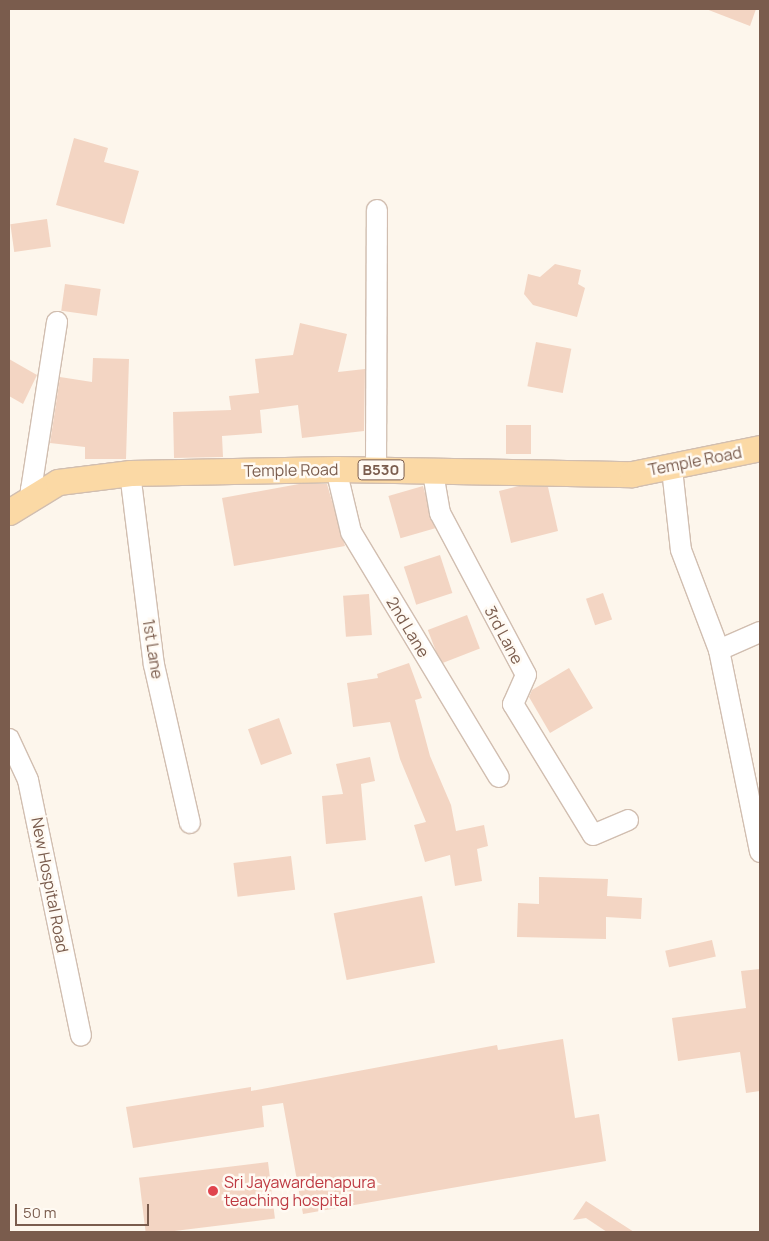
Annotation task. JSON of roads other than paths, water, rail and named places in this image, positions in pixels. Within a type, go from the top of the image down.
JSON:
[{"type":"main road","name":"Temple Road","points":[[9,512],[58,482],[130,473],[336,469],[432,473],[632,474],[672,468],[760,448]]},
{"type":"street","points":[[376,470],[377,210]]},
{"type":"street","points":[[34,496],[31,490],[57,322]]},
{"type":"street","points":[[672,468],[682,550],[719,650],[760,852]]},
{"type":"street","name":"2nd Lane","points":[[336,469],[350,532],[499,777]]},
{"type":"street","name":"1st Lane","points":[[130,473],[154,665],[190,823]]},
{"type":"street","name":"3rd Lane","points":[[432,473],[440,513],[526,675],[513,704],[593,835],[628,820]]},
{"type":"street","points":[[719,650],[760,632]]},
{"type":"street","name":"New Hospital Road","points":[[9,738],[28,780],[80,1036]]},
{"type":"place","name":"Sri Jayawardenapura teaching hospital","points":[[213,1191]]}]
